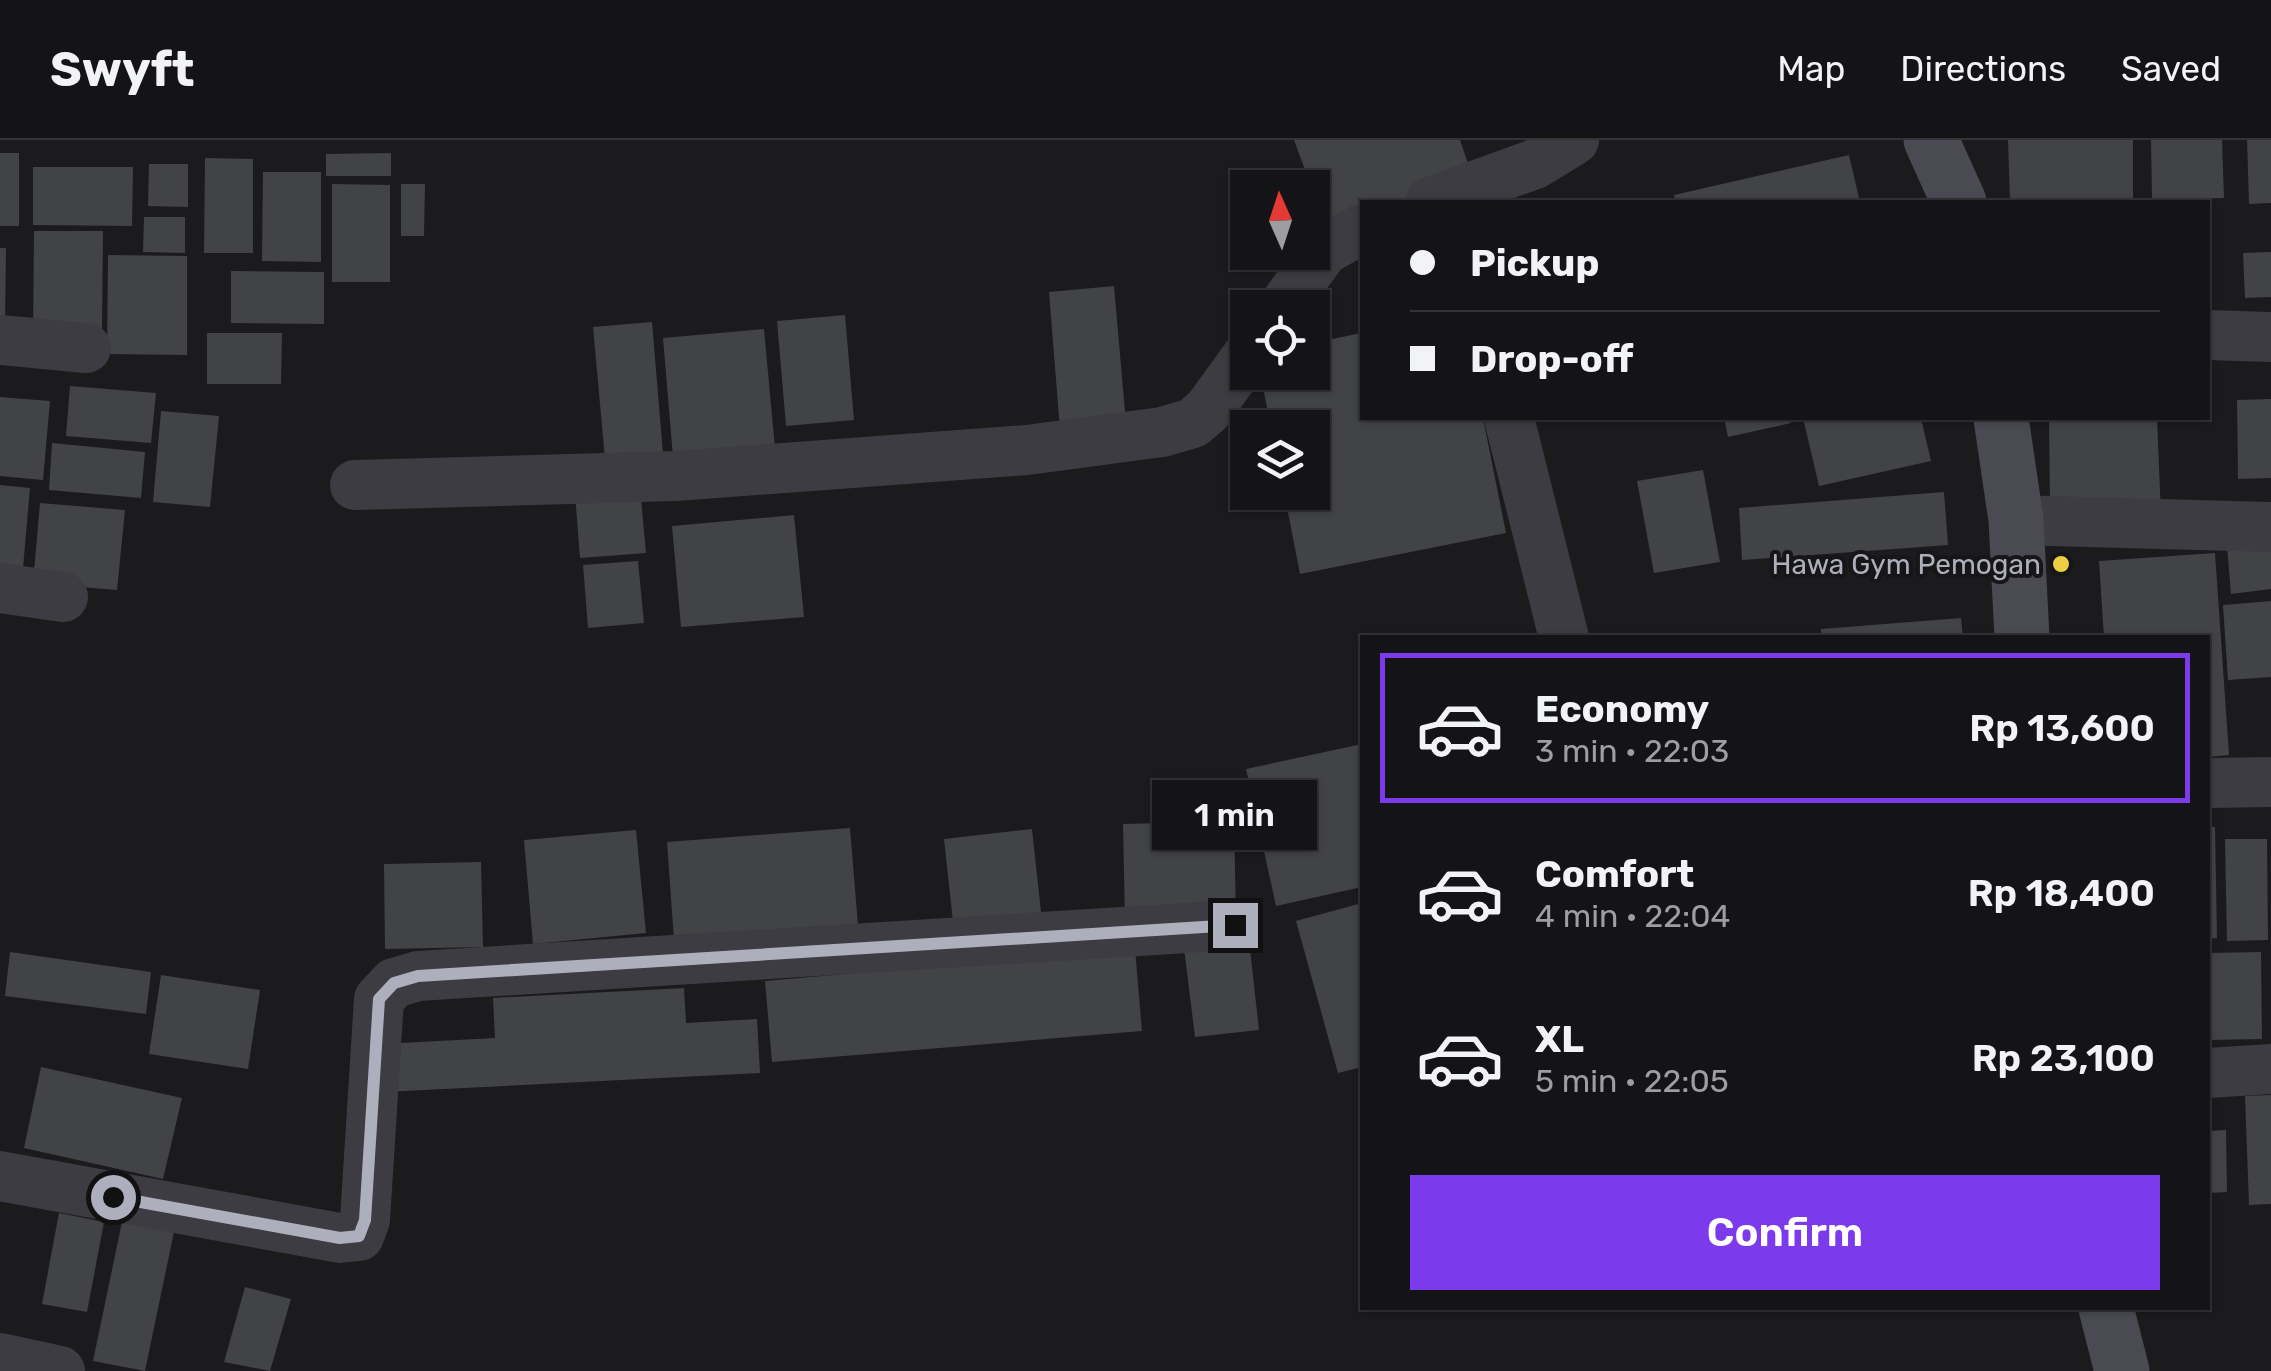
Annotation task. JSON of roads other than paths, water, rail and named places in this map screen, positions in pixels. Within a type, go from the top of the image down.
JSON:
[{"type":"street","points":[[1436,200],[1535,164],[1574,140]]},
{"type":"street","points":[[1931,140],[1959,200]]},
{"type":"street","points":[[1295,290],[1324,250],[1360,230]]},
{"type":"street","points":[[2210,335],[2271,337]]},
{"type":"street","points":[[0,340],[86,348]]},
{"type":"street","points":[[355,486],[675,476],[1027,450],[1162,432],[1194,422],[1230,380]]},
{"type":"street","points":[[1510,420],[1563,635]]},
{"type":"street","points":[[2001,420],[2016,520],[2022,635]]},
{"type":"street","points":[[2016,520],[2271,527]]},
{"type":"street","points":[[0,588],[63,596]]},
{"type":"street","points":[[2210,783],[2271,782]]},
{"type":"street","points":[[0,1176],[340,1238],[359,1236],[365,1220],[379,999],[394,983],[418,976],[1235,925]]},
{"type":"street","points":[[2210,1073],[2271,1069]]},
{"type":"street","points":[[2107,1310],[2122,1371]]},
{"type":"street","points":[[0,1358],[60,1371]]},
{"type":"place","name":"Hawa Gym Pemogan","points":[[2061,564]]}]
